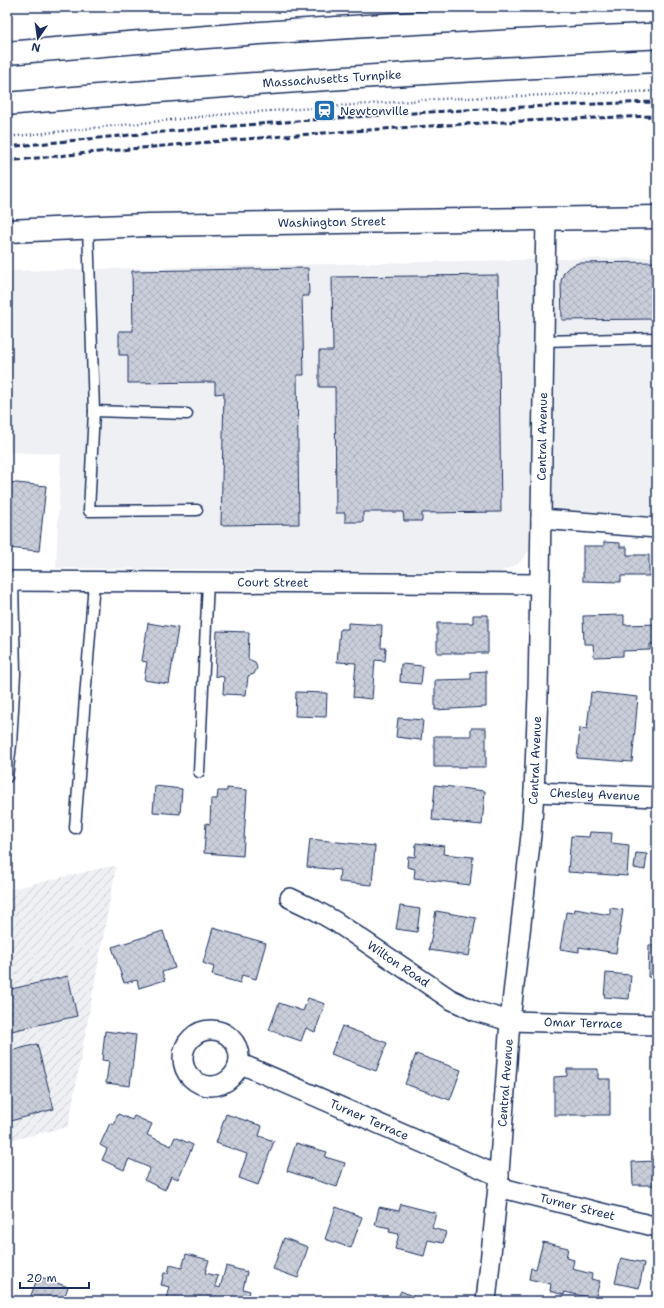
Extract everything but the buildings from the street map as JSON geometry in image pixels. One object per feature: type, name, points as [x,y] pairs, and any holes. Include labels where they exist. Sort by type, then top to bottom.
[{"type":"main road","points":[[7,53],[177,38],[330,28],[502,18],[657,12]]},
{"type":"main road","name":"Massachusetts Turnpike","points":[[7,104],[150,91],[314,79],[657,62]]},
{"type":"main road","name":"Washington Street","points":[[7,231],[276,223],[657,217]]},
{"type":"street","name":"Central Avenue","points":[[486,1301],[498,1182],[510,1021],[531,835],[534,792],[538,695],[546,218]]},
{"type":"street","points":[[541,519],[657,528]]},
{"type":"street","name":"Court Street","points":[[10,581],[540,584]]},
{"type":"street","name":"Chesley Avenue","points":[[534,792],[657,798]]},
{"type":"street","name":"Wilton Road","points":[[290,898],[336,922],[450,999],[475,1011],[510,1021]]},
{"type":"street","name":"Omar Terrace","points":[[510,1021],[657,1025]]},
{"type":"street","name":"Turner Terrace","points":[[240,1063],[498,1182]]},
{"type":"street","name":"Turner Street","points":[[498,1182],[657,1227]]},
{"type":"lane","points":[[88,228],[94,411],[89,511],[197,510]]},
{"type":"lane","points":[[544,341],[657,338]]},
{"type":"lane","points":[[94,411],[188,414]]},
{"type":"lane","points":[[7,777],[11,745],[15,674],[10,581]]},
{"type":"lane","points":[[75,828],[94,582]]},
{"type":"lane","points":[[199,772],[208,582]]},
{"type":"path","points":[[7,137],[228,114],[439,99],[657,91]]},
{"type":"shaded area","points":[[657,257],[657,521],[555,520],[518,564],[500,572],[56,568],[61,454],[7,452],[7,271]]},
{"type":"shaded area","points":[[111,866],[116,867],[68,1127],[7,1141],[7,890]]},
{"type":"railway","points":[[7,147],[332,118],[494,108],[657,102]]},
{"type":"railway","points":[[7,161],[332,132],[494,122],[657,116]]},
{"type":"place","name":"Newtonville","points":[[324,111]]}]
